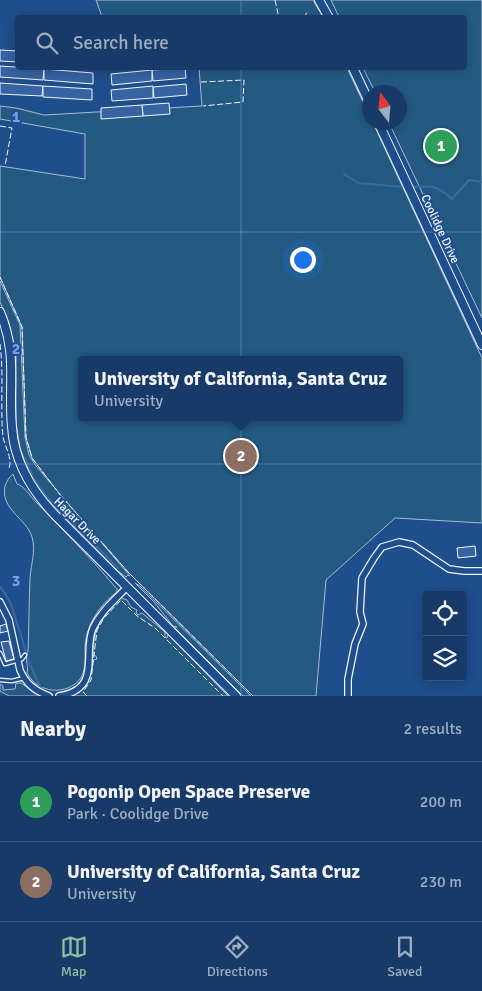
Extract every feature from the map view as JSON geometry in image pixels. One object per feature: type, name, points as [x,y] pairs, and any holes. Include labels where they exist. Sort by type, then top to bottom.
[{"type":"main road","points":[[319,0],[327,15]]},
{"type":"main road","points":[[354,70],[362,87]]},
{"type":"main road","name":"Coolidge Drive","points":[[382,130],[482,345]]},
{"type":"main road","name":"Hagar Drive","points":[[0,312],[7,331],[12,362],[11,416],[13,437],[24,472],[34,490],[44,503],[236,696]]},
{"type":"street","points":[[348,696],[348,679],[355,644],[363,624],[360,612],[362,578],[382,548],[399,542],[413,545],[449,569],[482,571]]},
{"type":"street","points":[[59,696],[74,691],[82,683],[90,667],[92,631],[96,622],[103,611],[128,587]]},
{"type":"street","points":[[0,602],[9,620],[24,678],[34,689],[49,696]]},
{"type":"lane","points":[[0,653],[5,664],[22,659],[25,655]]},
{"type":"lane","points":[[0,680],[12,681],[24,678]]},
{"type":"shaded area","points":[[96,0],[313,0],[322,15],[101,15]]},
{"type":"shaded area","points":[[331,0],[482,0],[482,318],[392,130],[407,130],[407,85],[372,85],[364,70],[467,70],[467,15],[338,15]]},
{"type":"shaded area","points":[[199,70],[348,70],[362,100],[362,130],[376,130],[482,358],[482,523],[395,518],[326,580],[316,696],[253,696],[128,572],[61,496],[32,458],[26,437],[22,327],[0,277],[0,166],[85,179],[85,134],[0,119],[0,106],[44,115],[202,106]]},
{"type":"shaded area","points":[[0,281],[20,325],[25,437],[29,455],[36,466],[130,576],[126,577],[118,571],[47,499],[34,481],[26,464],[20,448],[16,423],[16,356],[9,323],[0,302]]},
{"type":"shaded area","points":[[13,474],[17,484],[25,489],[34,501],[88,556],[117,589],[117,592],[105,603],[91,623],[86,639],[84,667],[81,678],[75,684],[61,690],[45,689],[32,680],[27,673],[26,657],[28,651],[30,578],[34,547],[29,530],[6,501],[4,494],[5,486]]},
{"type":"shaded area","points":[[135,583],[251,696],[243,696],[175,628],[177,627],[173,626],[154,602]]},
{"type":"shaded area","points":[[121,598],[127,600],[131,607],[137,610],[136,613],[138,615],[142,613],[165,632],[165,637],[167,638],[168,634],[228,696],[71,696],[84,685],[91,671],[93,660],[97,659],[93,655],[93,645],[100,623]]},
{"type":"shaded area","points":[[16,683],[21,683],[40,696],[9,696],[0,691],[0,684],[3,686],[3,690],[15,689]]},
{"type":"building","points":[[0,50],[15,51],[15,62],[0,61]]},
{"type":"building","points":[[0,66],[15,67],[15,70],[44,70],[43,80],[0,77]]},
{"type":"building","points":[[44,70],[93,73],[93,84],[44,80]]},
{"type":"building","points":[[152,70],[185,70],[186,78],[153,81]]},
{"type":"building","points":[[152,70],[152,81],[112,85],[111,74]]},
{"type":"building","points":[[0,83],[43,86],[42,96],[0,94]]},
{"type":"building","points":[[186,84],[187,95],[154,98],[153,87]]},
{"type":"building","points":[[43,86],[92,89],[92,100],[43,97]]},
{"type":"building","points":[[153,86],[153,98],[112,101],[111,90]]},
{"type":"building","points":[[169,103],[170,114],[143,116],[142,105]]},
{"type":"building","points":[[142,105],[143,116],[101,119],[101,108]]},
{"type":"building","points":[[475,546],[476,556],[458,558],[457,548]]},
{"type":"building","points":[[6,624],[8,631],[0,633],[0,626]]},
{"type":"building","points":[[9,641],[14,659],[6,661],[1,642]]},
{"type":"waterway","points":[[344,174],[358,183],[404,187]]},
{"type":"waterway","points":[[412,187],[434,187],[452,199],[469,180],[482,182]]},
{"type":"waterway","points":[[25,458],[34,479],[46,496],[118,568]]},
{"type":"waterway","points":[[0,587],[11,605],[32,669],[44,692]]},
{"type":"fence","points":[[275,0],[278,15]]},
{"type":"fence","points":[[201,82],[244,80],[243,102],[203,106]]},
{"type":"fence","points":[[0,126],[12,128],[5,166]]},
{"type":"fence","points":[[0,277],[22,327],[26,437],[32,458],[61,496],[128,572],[253,696]]},
{"type":"fence","points":[[0,344],[2,426],[3,437],[10,458],[8,470]]},
{"type":"fence","points":[[87,696],[83,692],[91,680],[97,630],[104,618],[121,600],[137,616],[155,628],[223,696]]},
{"type":"place","name":"Pogonip Open Space Preserve","points":[[441,146]]},
{"type":"place","name":"University of California, Santa Cruz","points":[[241,456]]}]
